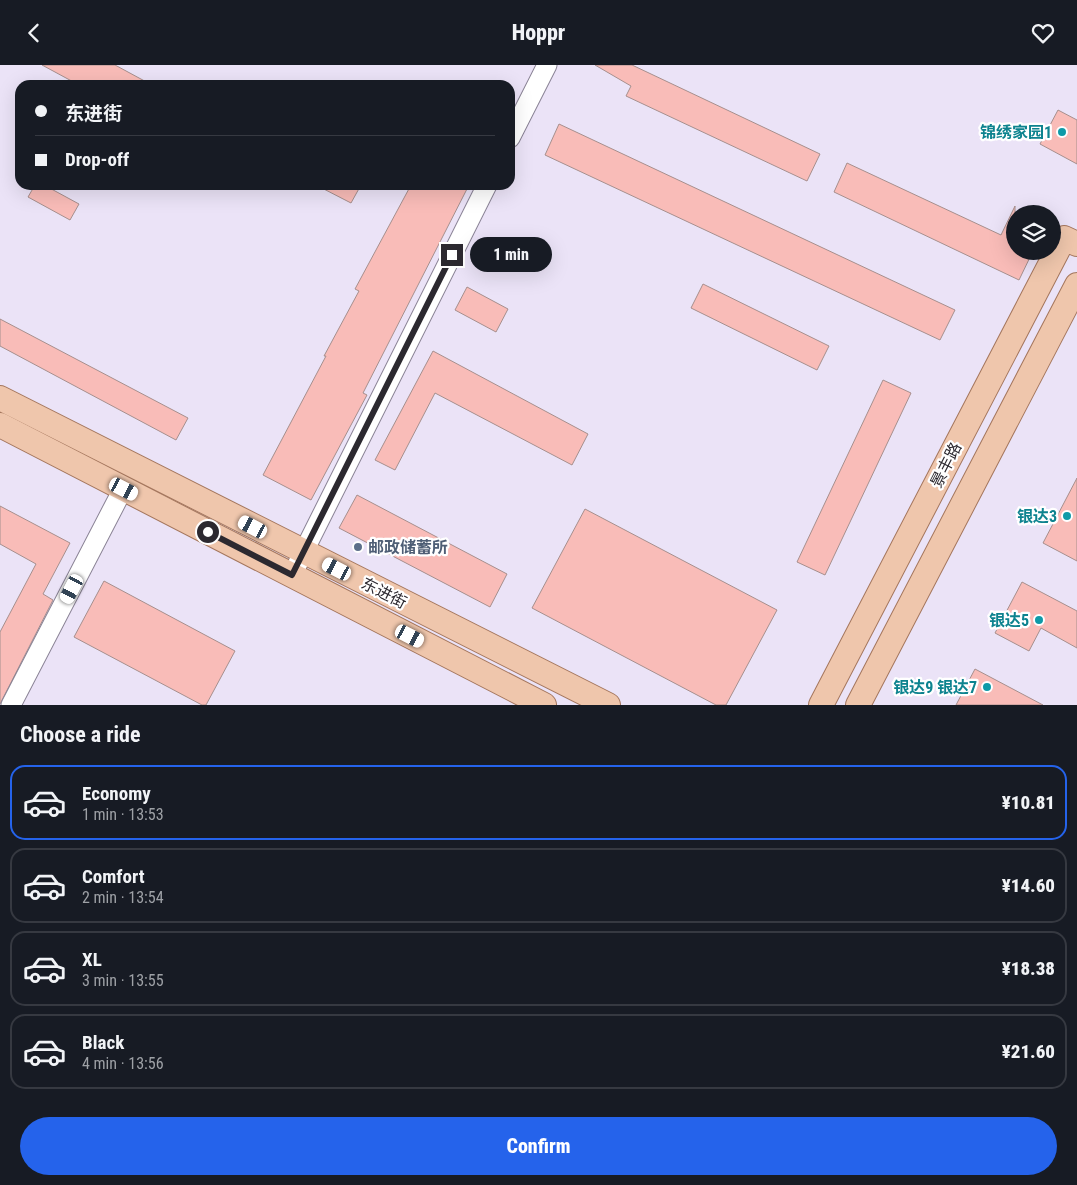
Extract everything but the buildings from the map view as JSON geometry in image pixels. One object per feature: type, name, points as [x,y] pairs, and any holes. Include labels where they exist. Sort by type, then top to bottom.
[{"type":"main road","name":"景丰路","points":[[821,705],[1064,238],[1077,244]]},
{"type":"main road","name":"景丰路","points":[[858,705],[1077,285]]},
{"type":"main road","name":"东进街","points":[[0,398],[608,705]]},
{"type":"main road","name":"东进街","points":[[0,425],[544,705]]},
{"type":"street","points":[[515,128],[547,65]]},
{"type":"street","points":[[292,575],[485,190]]},
{"type":"street","points":[[11,705],[124,489]]},
{"type":"place","name":"锦绣家园1","points":[[1062,132]]},
{"type":"place","name":"银达3","points":[[1067,516]]},
{"type":"place","name":"邮政储蓄所","points":[[358,547]]},
{"type":"place","name":"银达5","points":[[1039,620]]},
{"type":"place","name":"银达9 银达7","points":[[987,687]]},
{"type":"route","points":[[208,532],[292,575],[452,255]]}]
